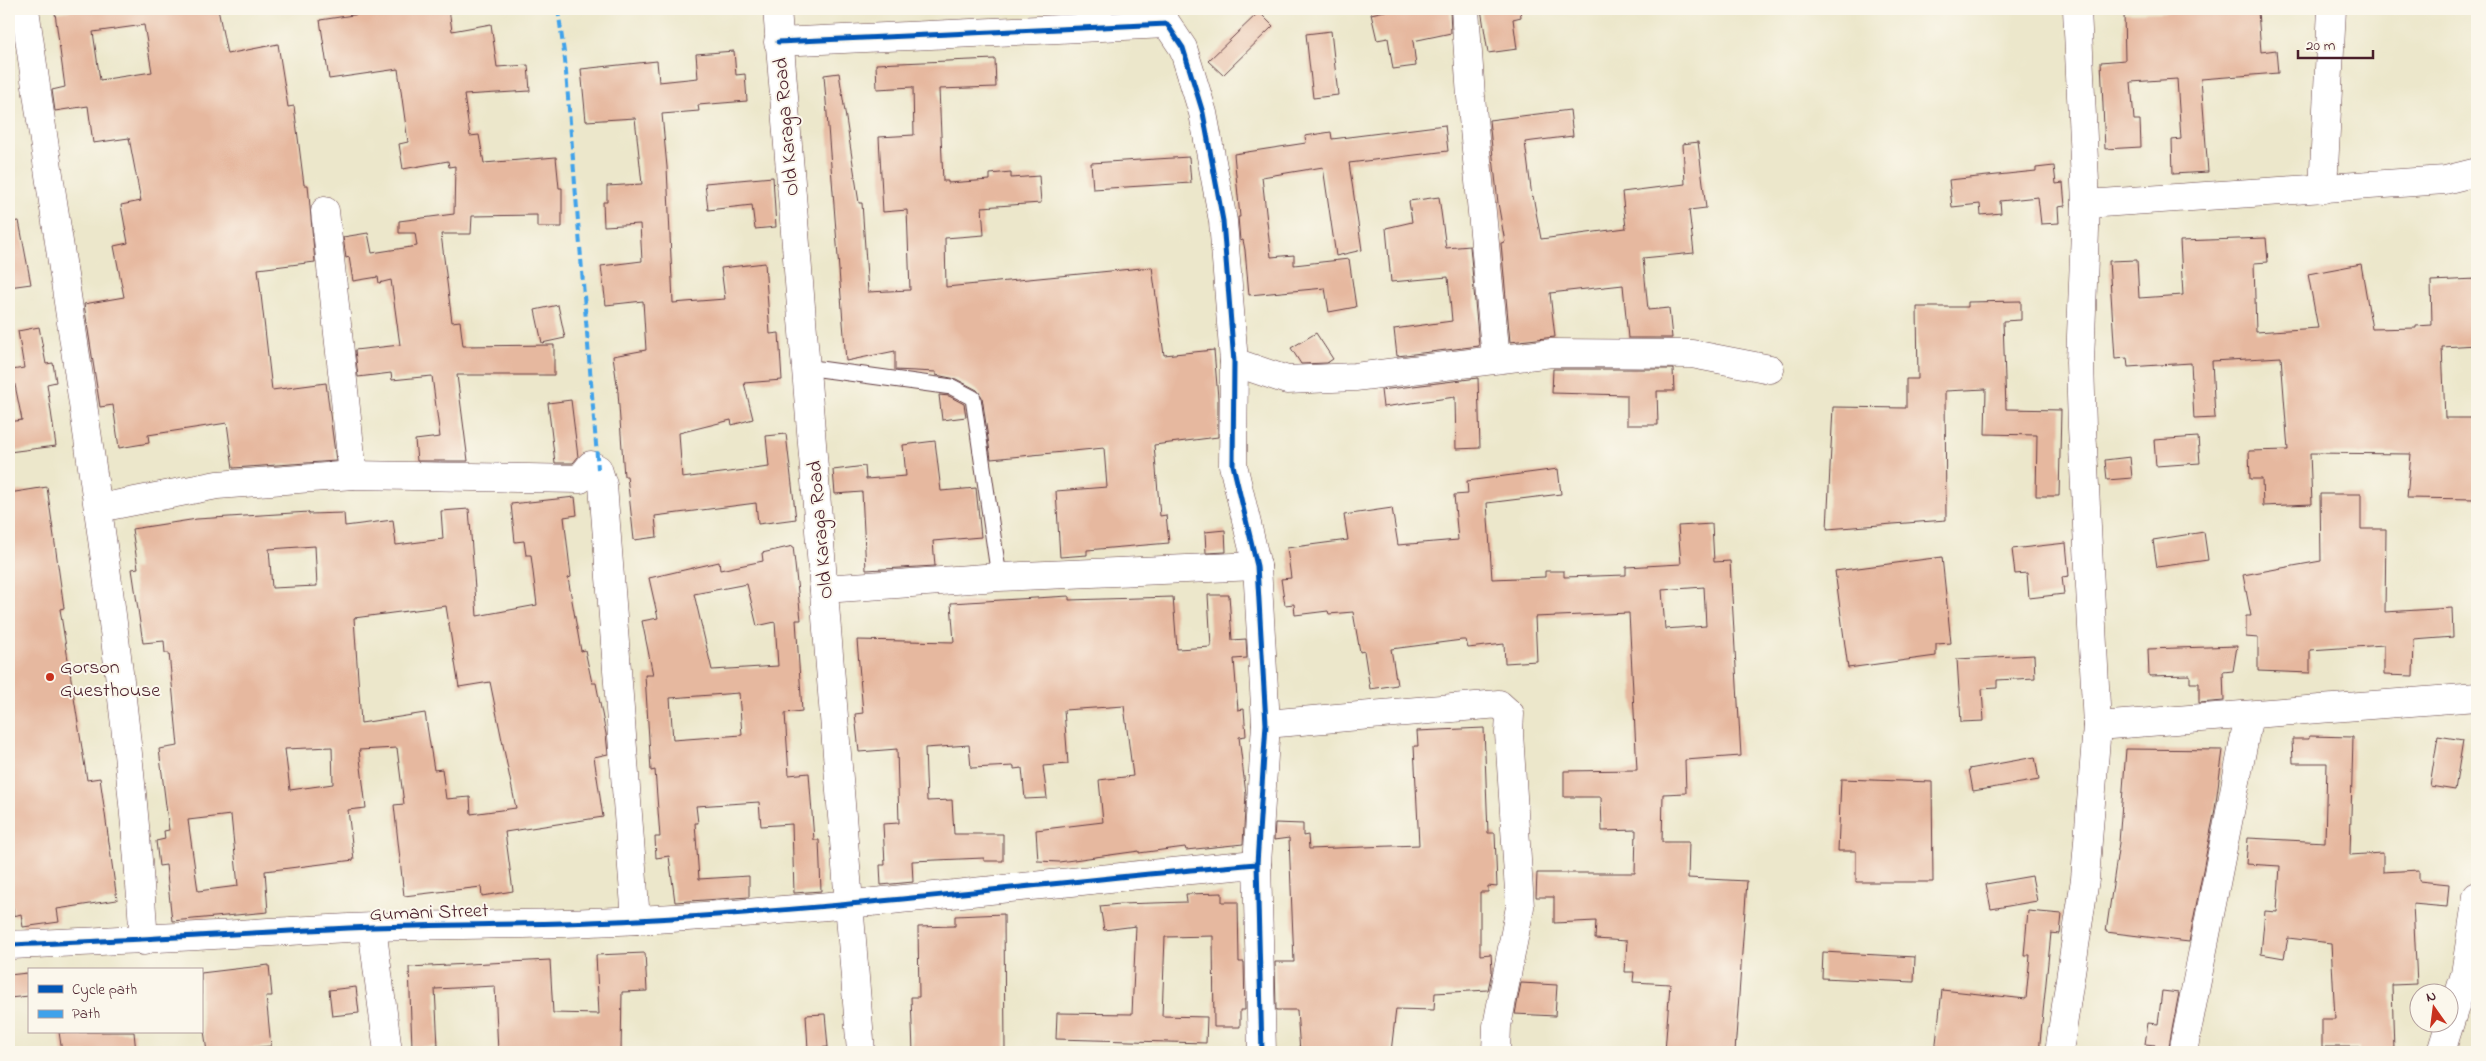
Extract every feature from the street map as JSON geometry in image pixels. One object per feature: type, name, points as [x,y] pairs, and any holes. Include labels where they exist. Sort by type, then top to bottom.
[{"type":"street","name":"Old Karaga Road","points":[[776,9],[861,1052]]},
{"type":"street","points":[[1465,9],[1471,97],[1496,359]]},
{"type":"street","points":[[2059,1052],[2085,880],[2097,726],[2080,362],[2086,204],[2077,9]]},
{"type":"street","points":[[2324,189],[2332,9]]},
{"type":"street","points":[[20,20],[99,508],[137,834],[144,941]]},
{"type":"street","points":[[778,42],[1167,24],[1183,48],[1203,113],[1223,220],[1234,362],[1233,465],[1257,566],[1266,724],[1257,864],[1262,1052]]},
{"type":"street","points":[[2086,204],[2445,180],[2477,172]]},
{"type":"street","points":[[325,211],[352,475]]},
{"type":"street","points":[[1234,362],[1287,380],[1355,377],[1552,353],[1692,354],[1770,368]]},
{"type":"street","points":[[99,508],[217,485],[352,475],[580,479],[591,465],[598,469],[603,485],[636,920]]},
{"type":"street","points":[[824,589],[999,577],[1257,566]]},
{"type":"street","points":[[2097,726],[2477,696]]},
{"type":"street","points":[[1266,724],[1499,704],[1510,714],[1509,733],[1520,907],[1497,1026],[1496,1052]]},
{"type":"street","points":[[2183,1052],[2249,715]]},
{"type":"street","name":"Gumani Street","points":[[9,945],[144,941],[372,928],[636,920],[850,904],[1257,864]]},
{"type":"street","points":[[2441,1052],[2465,974],[2477,896]]},
{"type":"street","points":[[372,928],[388,1052]]},
{"type":"lane","points":[[805,367],[952,387],[973,398],[999,577]]},
{"type":"building","points":[[80,9],[218,9],[227,54],[278,44],[288,107],[294,106],[304,185],[308,185],[315,262],[258,269],[272,390],[326,383],[336,461],[233,468],[227,423],[148,435],[149,443],[119,448],[113,405],[100,407],[84,304],[124,297],[114,246],[128,243],[121,205],[141,201],[129,138],[93,143],[88,106],[55,111],[52,90],[65,87],[55,13]],"holes":[[[144,25],[152,72],[100,80],[93,32]]]},
{"type":"building","points":[[393,9],[449,9],[452,31],[491,24],[497,67],[528,65],[530,91],[464,95],[470,136],[479,135],[484,163],[556,157],[559,188],[562,188],[562,227],[537,227],[537,215],[472,216],[471,234],[441,234],[452,322],[460,321],[463,346],[554,345],[554,375],[457,375],[468,461],[417,461],[415,440],[440,437],[432,376],[392,380],[391,373],[358,377],[355,350],[400,345],[391,280],[379,283],[378,277],[353,281],[349,257],[346,258],[343,237],[368,233],[372,253],[417,246],[415,233],[399,233],[399,221],[454,214],[455,166],[449,167],[448,161],[403,169],[399,144],[408,142],[398,69],[329,79],[320,20]]},
{"type":"building","points":[[1394,9],[1450,9],[1451,33],[1413,41],[1416,66],[1393,69],[1388,38],[1377,40],[1371,14]]},
{"type":"building","points":[[1481,9],[1520,9],[1521,17],[1513,19],[1517,49],[1488,53]]},
{"type":"building","points":[[2171,9],[2239,9],[2240,13],[2258,11],[2261,52],[2276,50],[2278,73],[2201,79],[2208,172],[2173,174],[2172,140],[2181,139],[2177,79],[2131,82],[2134,120],[2140,120],[2141,147],[2105,149],[2101,62],[2125,60],[2124,13],[2171,12]]},
{"type":"building","points":[[1259,12],[1273,26],[1223,75],[1208,61]]},
{"type":"building","points":[[1331,31],[1338,95],[1313,98],[1306,34]]},
{"type":"building","points":[[734,51],[736,75],[745,74],[747,101],[698,105],[699,111],[662,114],[667,167],[673,303],[725,299],[721,268],[765,263],[770,334],[779,333],[782,380],[744,383],[753,419],[732,425],[731,420],[679,433],[682,478],[769,467],[766,436],[786,434],[796,519],[758,524],[756,503],[655,516],[657,537],[634,540],[627,476],[624,476],[618,392],[613,356],[646,350],[643,301],[606,305],[601,266],[642,261],[640,224],[604,226],[603,202],[607,202],[607,186],[642,184],[635,118],[586,121],[581,69],[657,61],[659,82],[698,78],[696,54]]},
{"type":"building","points":[[995,59],[996,87],[939,89],[943,181],[948,181],[948,183],[990,180],[990,174],[1011,172],[1011,178],[1039,176],[1041,203],[982,207],[984,235],[945,238],[946,287],[1152,267],[1164,355],[1214,350],[1218,398],[1218,437],[1154,445],[1160,516],[1166,515],[1169,543],[1087,550],[1087,555],[1060,557],[1056,491],[1107,487],[1104,448],[991,459],[982,397],[977,390],[956,379],[936,375],[936,372],[895,370],[895,351],[846,361],[824,75],[839,73],[859,203],[862,203],[868,292],[910,290],[907,210],[883,212],[879,137],[914,135],[913,87],[877,89],[876,64]]},
{"type":"building","points":[[1570,110],[1573,136],[1525,142],[1532,197],[1541,239],[1626,228],[1622,192],[1685,184],[1683,144],[1698,142],[1706,208],[1689,210],[1694,253],[1643,258],[1648,310],[1669,308],[1672,338],[1628,338],[1623,285],[1550,293],[1555,337],[1510,342],[1501,243],[1505,242],[1498,203],[1489,120]]},
{"type":"building","points":[[1445,125],[1448,151],[1349,163],[1362,250],[1336,256],[1323,167],[1262,177],[1271,257],[1294,255],[1294,265],[1349,259],[1356,307],[1329,312],[1325,288],[1249,295],[1245,250],[1243,240],[1240,241],[1238,217],[1240,217],[1234,154],[1306,143],[1305,136],[1331,132],[1332,139]]},
{"type":"building","points":[[1189,157],[1191,183],[1093,189],[1091,163]]},
{"type":"building","points":[[2054,166],[2056,184],[2063,183],[2065,206],[2058,207],[2059,223],[2041,224],[2038,197],[2000,201],[2001,213],[1981,215],[1980,204],[1952,207],[1949,180],[2036,171],[2036,168]]},
{"type":"building","points":[[773,177],[776,227],[755,229],[752,205],[708,210],[705,183]]},
{"type":"building","points":[[1439,197],[1446,248],[1470,246],[1479,346],[1397,356],[1394,329],[1452,321],[1448,277],[1391,282],[1386,228],[1412,222],[1409,201]]},
{"type":"building","points":[[19,221],[31,284],[9,287],[9,222]]},
{"type":"building","points":[[2266,238],[2268,262],[2254,263],[2256,332],[2318,328],[2308,274],[2361,264],[2372,329],[2416,328],[2416,326],[2432,325],[2431,281],[2477,279],[2477,345],[2442,347],[2445,418],[2477,418],[2477,499],[2407,498],[2411,454],[2310,453],[2312,504],[2263,506],[2262,479],[2250,479],[2249,451],[2288,450],[2281,357],[2212,361],[2215,418],[2194,419],[2191,363],[2128,367],[2127,358],[2115,359],[2109,261],[2137,260],[2139,298],[2183,295],[2180,241]]},
{"type":"building","points":[[2021,301],[2021,320],[2003,321],[2006,409],[2061,410],[2059,496],[2036,496],[2037,435],[1985,434],[1986,389],[1945,391],[1946,520],[1827,529],[1833,407],[1906,408],[1906,379],[1918,379],[1917,307],[1968,307],[1968,302]]},
{"type":"building","points":[[558,305],[565,338],[542,343],[535,310]]},
{"type":"building","points":[[39,327],[46,364],[53,363],[56,382],[47,384],[56,446],[9,452],[9,422],[22,420],[12,370],[24,368],[18,331]]},
{"type":"building","points":[[1316,333],[1333,359],[1327,363],[1301,364],[1291,348]]},
{"type":"building","points":[[1553,369],[1673,369],[1674,391],[1657,391],[1658,425],[1627,425],[1627,395],[1552,393]]},
{"type":"building","points":[[1478,378],[1480,448],[1456,449],[1455,397],[1383,407],[1381,390]]},
{"type":"building","points":[[939,395],[949,396],[964,404],[966,417],[942,420]]},
{"type":"building","points":[[571,400],[578,457],[573,463],[555,463],[548,403]]},
{"type":"building","points":[[2198,437],[2200,463],[2156,466],[2154,440]]},
{"type":"building","points":[[935,441],[941,491],[976,488],[981,537],[933,541],[935,566],[866,570],[862,492],[835,494],[833,470],[865,466],[866,479],[906,476],[903,445]]},
{"type":"building","points":[[2130,457],[2132,478],[2107,480],[2105,460]]},
{"type":"building","points":[[1558,469],[1561,494],[1487,503],[1492,579],[1545,577],[1545,571],[1564,571],[1564,577],[1626,575],[1626,567],[1681,564],[1678,526],[1712,524],[1714,562],[1730,561],[1741,756],[1685,760],[1686,793],[1663,794],[1662,842],[1689,842],[1688,878],[1747,881],[1735,1052],[1665,1052],[1670,984],[1633,982],[1634,972],[1625,972],[1627,941],[1595,939],[1596,921],[1554,923],[1554,897],[1536,897],[1537,873],[1635,873],[1636,830],[1602,831],[1601,797],[1564,797],[1564,771],[1637,770],[1629,613],[1535,617],[1537,661],[1505,663],[1504,644],[1468,648],[1466,640],[1391,649],[1397,685],[1370,689],[1364,651],[1360,652],[1353,612],[1329,614],[1328,611],[1295,615],[1294,604],[1285,605],[1281,579],[1291,578],[1287,548],[1348,540],[1344,515],[1392,508],[1398,545],[1458,540],[1454,495],[1468,494],[1467,481]],"holes":[[[1704,587],[1706,626],[1665,629],[1662,590]]]},
{"type":"building","points":[[47,487],[64,608],[60,609],[87,780],[100,778],[117,900],[57,909],[59,922],[23,927],[21,914],[14,916],[9,881],[9,493]]},
{"type":"building","points":[[2320,494],[2361,494],[2361,529],[2386,529],[2385,612],[2452,608],[2453,637],[2414,640],[2413,676],[2384,675],[2384,645],[2310,650],[2310,673],[2258,671],[2258,638],[2246,637],[2246,616],[2251,616],[2243,575],[2321,561]]},
{"type":"building","points":[[575,497],[577,515],[564,517],[571,577],[568,578],[581,651],[585,650],[592,683],[596,683],[606,734],[608,754],[594,757],[603,817],[505,832],[513,891],[482,896],[481,887],[404,896],[394,805],[404,804],[397,748],[359,750],[366,808],[348,810],[354,860],[265,871],[268,912],[172,921],[166,865],[159,866],[156,841],[165,839],[164,831],[169,830],[159,749],[178,746],[169,653],[165,653],[164,641],[143,643],[132,569],[138,568],[132,529],[197,519],[309,512],[309,514],[344,513],[345,526],[393,520],[396,545],[443,539],[441,511],[469,509],[477,616],[537,605],[531,555],[526,555],[524,541],[515,542],[511,504]],"holes":[[[315,546],[317,586],[272,588],[269,549]],[[446,606],[459,687],[490,682],[516,808],[471,814],[470,797],[446,799],[442,769],[434,770],[425,713],[361,723],[354,618]],[[332,747],[333,784],[290,790],[285,749]],[[231,815],[238,886],[198,891],[188,820]]]},
{"type":"building","points":[[1225,530],[1226,552],[1206,553],[1205,532]]},
{"type":"building","points":[[2204,532],[2208,560],[2157,567],[2153,540]]},
{"type":"building","points":[[2066,543],[2069,576],[2062,577],[2064,594],[2029,598],[2027,573],[2015,574],[2012,549]]},
{"type":"building","points":[[793,546],[801,620],[796,620],[802,711],[785,713],[789,775],[809,773],[814,840],[819,840],[821,891],[794,893],[792,824],[761,826],[759,802],[696,806],[698,823],[695,823],[699,879],[749,876],[749,897],[675,902],[669,856],[656,858],[655,837],[660,837],[655,770],[651,771],[645,675],[653,675],[642,621],[658,618],[649,578],[719,562],[720,570],[763,561],[762,553]],"holes":[[[747,584],[757,626],[775,622],[778,666],[712,670],[694,594]],[[739,693],[742,735],[673,740],[670,698]]]},
{"type":"building","points":[[1942,557],[1951,643],[1936,644],[1936,656],[1848,668],[1835,571]]},
{"type":"building","points":[[1208,595],[1229,595],[1232,640],[1246,639],[1247,658],[1234,659],[1238,710],[1244,709],[1246,736],[1239,737],[1246,794],[1243,844],[1186,850],[1185,847],[1139,853],[1139,851],[1059,862],[1038,861],[1036,830],[1103,822],[1099,780],[1133,776],[1124,706],[1064,710],[1068,764],[1043,766],[1047,798],[1025,799],[1022,768],[1014,769],[1014,766],[971,768],[969,745],[925,748],[927,801],[952,800],[954,834],[1003,834],[1003,861],[984,861],[984,858],[912,861],[913,882],[881,885],[880,865],[885,865],[883,824],[899,823],[897,749],[859,752],[855,714],[863,713],[857,640],[954,642],[951,603],[1069,596],[1069,600],[1173,597],[1177,649],[1211,647]]},
{"type":"building","points":[[2237,646],[2233,671],[2223,672],[2224,701],[2199,703],[2199,683],[2190,683],[2190,675],[2149,676],[2148,649]]},
{"type":"building","points":[[2034,655],[2035,678],[1997,680],[1997,688],[1982,689],[1984,721],[1961,722],[1957,659]]},
{"type":"building","points":[[1484,728],[1488,833],[1495,833],[1497,887],[1488,886],[1488,892],[1480,892],[1480,955],[1491,954],[1492,971],[1488,990],[1435,993],[1434,1010],[1396,1009],[1391,1052],[1300,1052],[1297,1010],[1276,1010],[1275,962],[1294,962],[1289,838],[1274,840],[1275,823],[1303,824],[1303,836],[1308,835],[1309,849],[1419,845],[1414,746],[1418,746],[1417,731]]},
{"type":"building","points":[[2309,736],[2353,737],[2350,855],[2383,853],[2383,872],[2419,870],[2419,881],[2449,884],[2447,907],[2413,904],[2417,984],[2392,985],[2394,1051],[2360,1051],[2360,1047],[2322,1047],[2322,1019],[2335,1019],[2331,943],[2288,938],[2284,958],[2261,954],[2265,911],[2277,912],[2280,866],[2246,864],[2248,838],[2325,842],[2327,763],[2293,763],[2292,739],[2309,739]]},
{"type":"building","points":[[2438,736],[2463,740],[2455,790],[2430,786]]},
{"type":"building","points":[[2126,749],[2223,750],[2215,809],[2189,942],[2106,932],[2119,843]]},
{"type":"building","points":[[2035,757],[2039,780],[1973,791],[1969,769]]},
{"type":"building","points":[[1841,779],[1932,782],[1933,882],[1856,882],[1856,851],[1838,851]]},
{"type":"building","points":[[2032,876],[2037,901],[1991,909],[1986,884]]},
{"type":"building","points":[[1222,893],[1222,902],[1238,902],[1239,962],[1244,962],[1245,1010],[1240,1010],[1240,1027],[1214,1027],[1213,936],[1165,937],[1162,1016],[1207,1017],[1206,1043],[1056,1039],[1057,1013],[1132,1014],[1136,926],[1104,930],[1100,906],[1187,902],[1186,894]]},
{"type":"building","points":[[2028,911],[2062,914],[2060,934],[2051,933],[2039,1052],[1935,1052],[1942,990],[2026,999],[2030,955],[2024,955]]},
{"type":"building","points":[[1004,914],[1005,1052],[913,1052],[911,997],[919,997],[918,927],[955,926],[955,916]]},
{"type":"building","points":[[1823,952],[1915,957],[1914,982],[1822,978]]},
{"type":"building","points":[[645,953],[647,991],[622,992],[621,1052],[498,1052],[495,986],[435,989],[438,1046],[412,1047],[409,967],[550,960],[553,1013],[599,1014],[596,955]]},
{"type":"building","points":[[269,965],[272,996],[266,996],[271,1046],[207,1052],[202,1016],[202,973]]},
{"type":"building","points":[[27,973],[28,996],[9,998],[9,975]]},
{"type":"building","points":[[1521,983],[1557,985],[1555,1016],[1515,1014]]},
{"type":"building","points":[[356,987],[359,1013],[332,1016],[329,990]]},
{"type":"building","points":[[2162,991],[2179,993],[2168,1051],[2155,1050],[2155,1045],[2145,1044],[2148,1023],[2158,1024]]},
{"type":"building","points":[[825,1014],[828,1047],[808,1049],[806,1015]]},
{"type":"building","points":[[59,1034],[134,1034],[136,1052],[62,1052]]},
{"type":"marked path","points":[[558,9],[565,60],[598,469]]},
{"type":"cycle path","points":[[778,42],[1167,24],[1183,48],[1203,113],[1223,221],[1234,362],[1233,465],[1257,566],[1266,724],[1257,864]]},
{"type":"cycle path","points":[[9,945],[373,927],[571,923],[715,915],[870,902],[1257,864],[1262,1052]]},
{"type":"place","name":"Gorson Guesthouse","points":[[50,677]]}]
